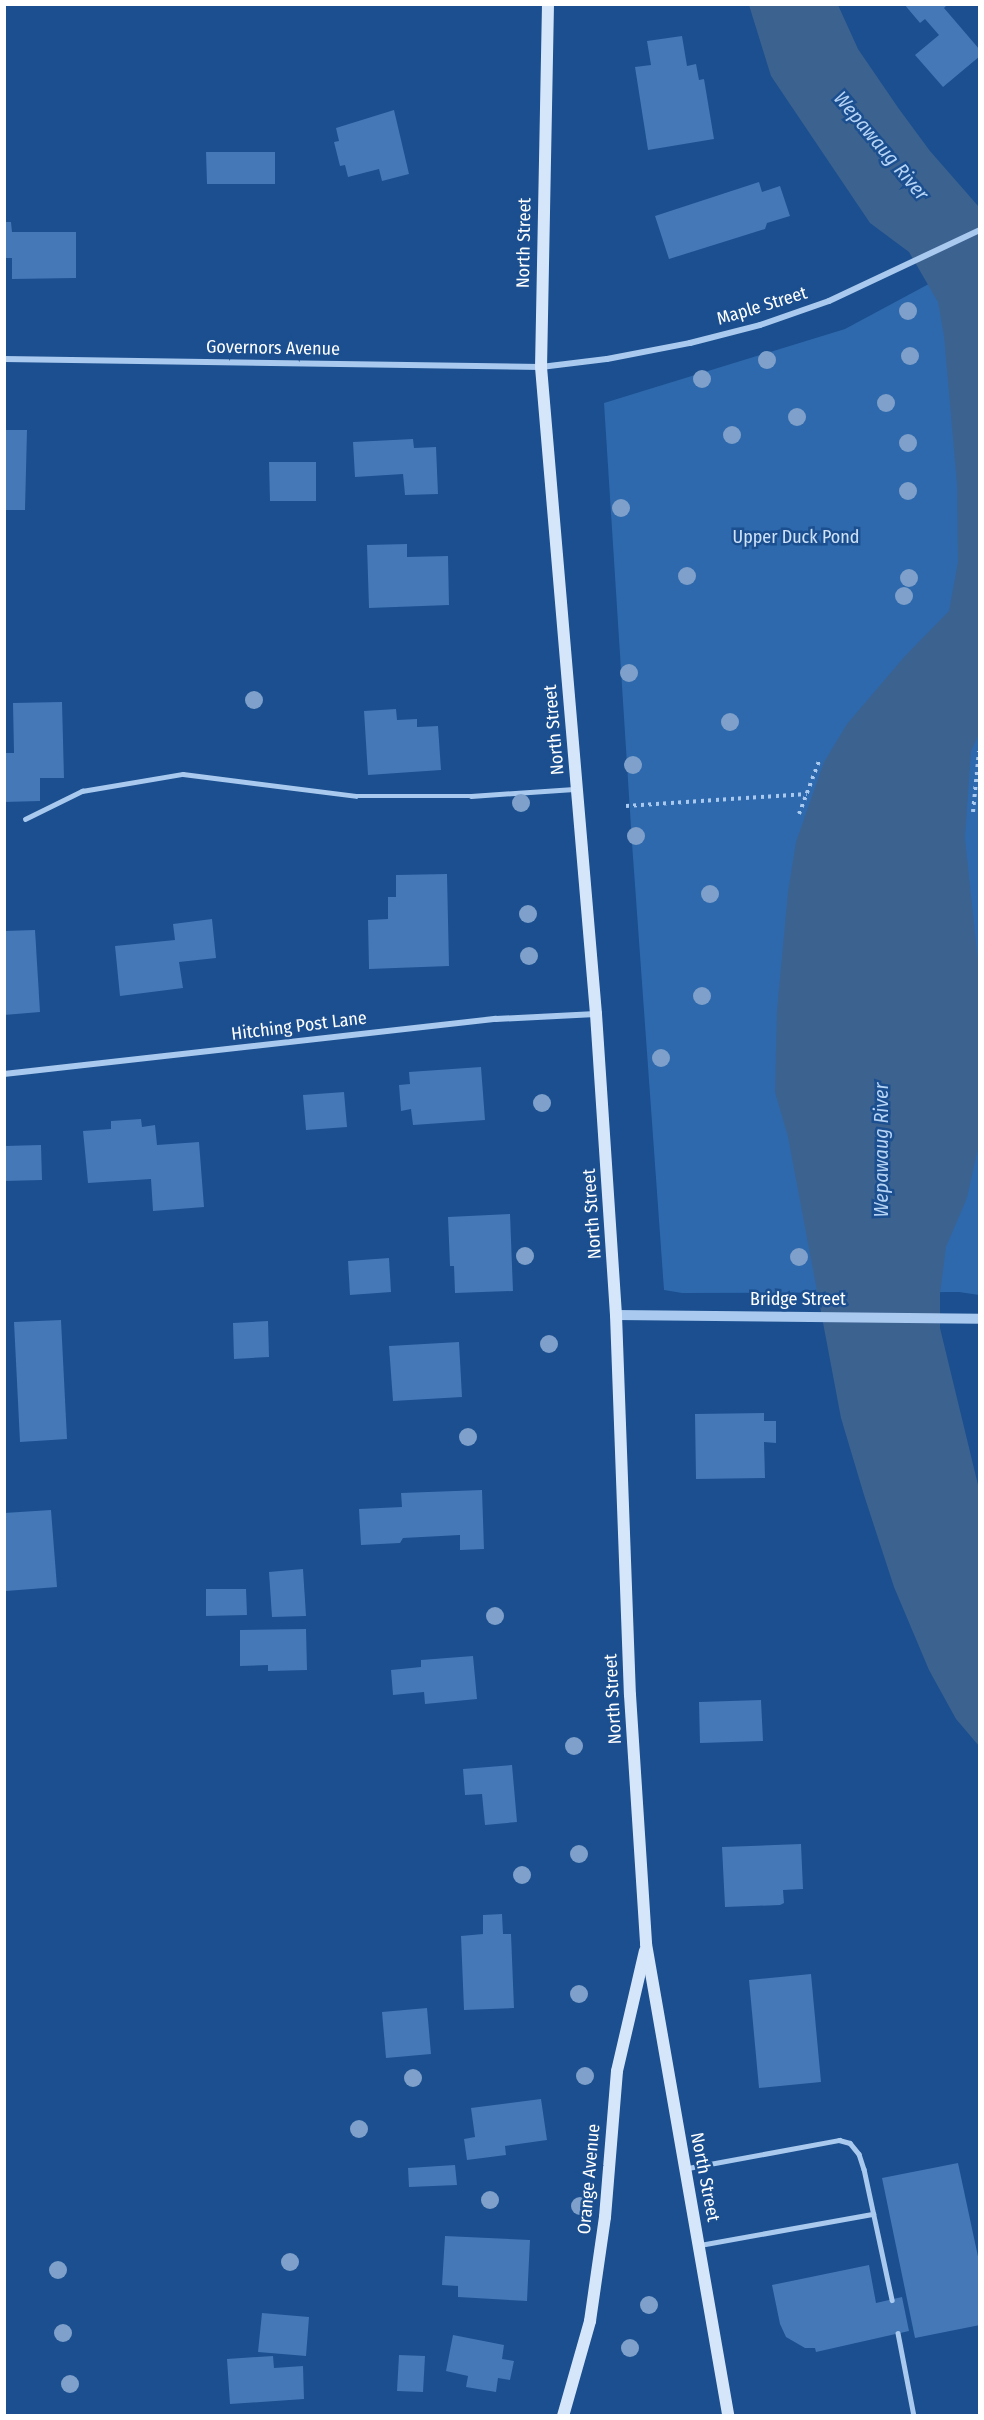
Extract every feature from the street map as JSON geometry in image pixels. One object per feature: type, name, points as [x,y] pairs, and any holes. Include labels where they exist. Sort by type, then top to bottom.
[{"type":"main road","name":"North Street","points":[[548,4],[540,367],[596,1014],[616,1316],[630,1695],[646,1944],[728,2415]]},
{"type":"main road","name":"Orange Avenue","points":[[563,2415],[590,2321],[605,2217],[617,2071],[646,1944]]},
{"type":"street","name":"Maple Street","points":[[540,367],[617,357],[760,325],[829,301],[980,230]]},
{"type":"street","name":"Governors Avenue","points":[[4,359],[540,367]]},
{"type":"street","name":"Hitching Post Lane","points":[[4,1074],[496,1019],[596,1014]]},
{"type":"street","name":"Bridge Street","points":[[616,1316],[963,1317],[980,1319]]},
{"type":"lane","points":[[25,819],[82,791],[183,774],[356,796],[471,796],[577,789]]},
{"type":"lane","points":[[685,2169],[839,2140],[850,2143],[859,2154],[892,2300]]},
{"type":"lane","points":[[700,2245],[873,2214]]},
{"type":"lane","points":[[898,2333],[914,2415]]},
{"type":"path","points":[[973,812],[979,751]]},
{"type":"path","points":[[799,814],[819,761]]},
{"type":"path","points":[[626,806],[807,794]]},
{"type":"green space","name":"Upper Duck Pond","points":[[979,257],[979,1295],[959,1292],[682,1293],[664,1290],[604,403],[845,329]]},
{"type":"water","name":"Wepawaug River","points":[[749,5],[838,5],[858,49],[899,109],[930,151],[979,207],[980,732],[971,751],[965,838],[980,981],[980,1139],[967,1198],[946,1247],[940,1294],[940,1328],[979,1489],[979,1746],[956,1719],[929,1670],[894,1587],[864,1495],[841,1418],[788,1137],[775,1092],[777,1010],[788,892],[796,842],[824,762],[847,724],[905,656],[949,611],[958,562],[957,484],[944,336],[938,302],[909,252],[870,223],[771,76]]},
{"type":"building","points":[[904,4],[948,4],[944,8],[980,50],[980,56],[943,87],[915,55],[939,35],[925,19],[920,23]]},
{"type":"building","points":[[682,36],[687,66],[696,64],[699,80],[704,79],[714,139],[648,150],[635,67],[651,65],[647,41]]},
{"type":"building","points":[[394,110],[409,174],[382,181],[379,169],[348,177],[345,165],[340,166],[334,142],[339,141],[336,128]]},
{"type":"building","points":[[206,152],[275,152],[275,184],[207,184]]},
{"type":"building","points":[[759,182],[762,192],[780,186],[790,216],[767,223],[765,229],[669,259],[655,216]]},
{"type":"building","points":[[4,222],[11,222],[12,232],[76,232],[76,278],[12,279],[12,258],[4,258]]},
{"type":"building","points":[[4,430],[27,430],[25,510],[4,510]]},
{"type":"building","points":[[413,439],[414,448],[436,447],[438,494],[405,495],[403,474],[355,477],[353,442]]},
{"type":"building","points":[[269,462],[316,462],[316,501],[270,501]]},
{"type":"building","points":[[407,544],[407,557],[448,556],[449,605],[369,608],[367,545]]},
{"type":"building","points":[[62,702],[64,778],[40,778],[40,801],[4,802],[4,753],[14,753],[13,703]]},
{"type":"building","points":[[396,709],[397,720],[417,719],[417,727],[438,726],[441,770],[368,775],[364,711]]},
{"type":"building","points":[[447,874],[449,966],[369,969],[368,920],[388,919],[388,897],[396,897],[396,875]]},
{"type":"building","points":[[212,919],[216,958],[179,962],[183,988],[120,996],[115,946],[175,940],[173,924]]},
{"type":"building","points":[[35,930],[40,1012],[4,1015],[4,931]]},
{"type":"building","points":[[481,1067],[485,1120],[413,1125],[411,1109],[401,1111],[399,1085],[410,1084],[409,1072]]},
{"type":"building","points":[[344,1092],[347,1127],[306,1130],[303,1095]]},
{"type":"building","points":[[141,1119],[142,1127],[155,1125],[157,1145],[199,1142],[204,1207],[153,1211],[151,1179],[88,1183],[83,1131],[111,1129],[111,1121]]},
{"type":"building","points":[[41,1145],[42,1180],[4,1181],[4,1146]]},
{"type":"building","points":[[510,1214],[513,1291],[455,1293],[454,1266],[450,1266],[448,1217]]},
{"type":"building","points":[[389,1258],[391,1292],[350,1295],[348,1261]]},
{"type":"building","points":[[61,1320],[67,1439],[20,1442],[14,1322]]},
{"type":"building","points":[[268,1321],[269,1357],[234,1359],[233,1323]]},
{"type":"building","points":[[459,1342],[462,1397],[393,1401],[389,1346]]},
{"type":"building","points":[[764,1413],[764,1421],[776,1421],[776,1443],[764,1442],[765,1478],[696,1479],[695,1414]]},
{"type":"building","points":[[482,1490],[484,1549],[460,1550],[460,1535],[403,1538],[400,1543],[361,1545],[359,1509],[402,1507],[401,1493]]},
{"type":"building","points":[[51,1510],[57,1587],[6,1591],[4,1513]]},
{"type":"building","points":[[303,1569],[306,1616],[272,1617],[269,1572]]},
{"type":"building","points":[[206,1589],[246,1589],[247,1615],[206,1616]]},
{"type":"building","points":[[306,1629],[307,1670],[268,1671],[268,1665],[240,1666],[240,1630]]},
{"type":"building","points":[[473,1656],[477,1699],[425,1704],[424,1692],[393,1695],[391,1670],[421,1667],[421,1660]]},
{"type":"building","points":[[761,1700],[763,1741],[700,1743],[699,1702]]},
{"type":"building","points":[[512,1765],[517,1822],[485,1825],[482,1794],[465,1795],[463,1769]]},
{"type":"building","points":[[801,1844],[803,1889],[783,1890],[784,1903],[780,1905],[725,1907],[722,1847]]},
{"type":"building","points":[[502,1914],[503,1934],[511,1934],[514,2008],[464,2010],[461,1936],[483,1934],[483,1915]]},
{"type":"building","points":[[811,1974],[821,2082],[759,2088],[749,1980]]},
{"type":"building","points":[[427,2008],[431,2054],[386,2058],[382,2012]]},
{"type":"building","points":[[541,2099],[547,2140],[505,2146],[506,2155],[467,2160],[464,2139],[475,2137],[471,2108]]},
{"type":"building","points":[[958,2163],[980,2266],[980,2325],[915,2338],[882,2178]]},
{"type":"building","points":[[455,2165],[457,2185],[409,2187],[408,2168]]},
{"type":"building","points":[[445,2236],[530,2240],[527,2301],[458,2297],[458,2286],[442,2285]]},
{"type":"building","points":[[869,2265],[876,2303],[902,2297],[909,2331],[816,2352],[815,2348],[805,2348],[786,2337],[780,2324],[772,2285]]},
{"type":"building","points":[[262,2313],[309,2317],[306,2356],[258,2352]]},
{"type":"building","points":[[453,2335],[504,2345],[502,2359],[514,2361],[510,2380],[498,2378],[496,2392],[466,2387],[468,2376],[446,2371]]},
{"type":"building","points":[[399,2355],[425,2356],[423,2392],[397,2391]]},
{"type":"building","points":[[273,2356],[274,2368],[303,2366],[304,2399],[230,2404],[227,2359]]}]
